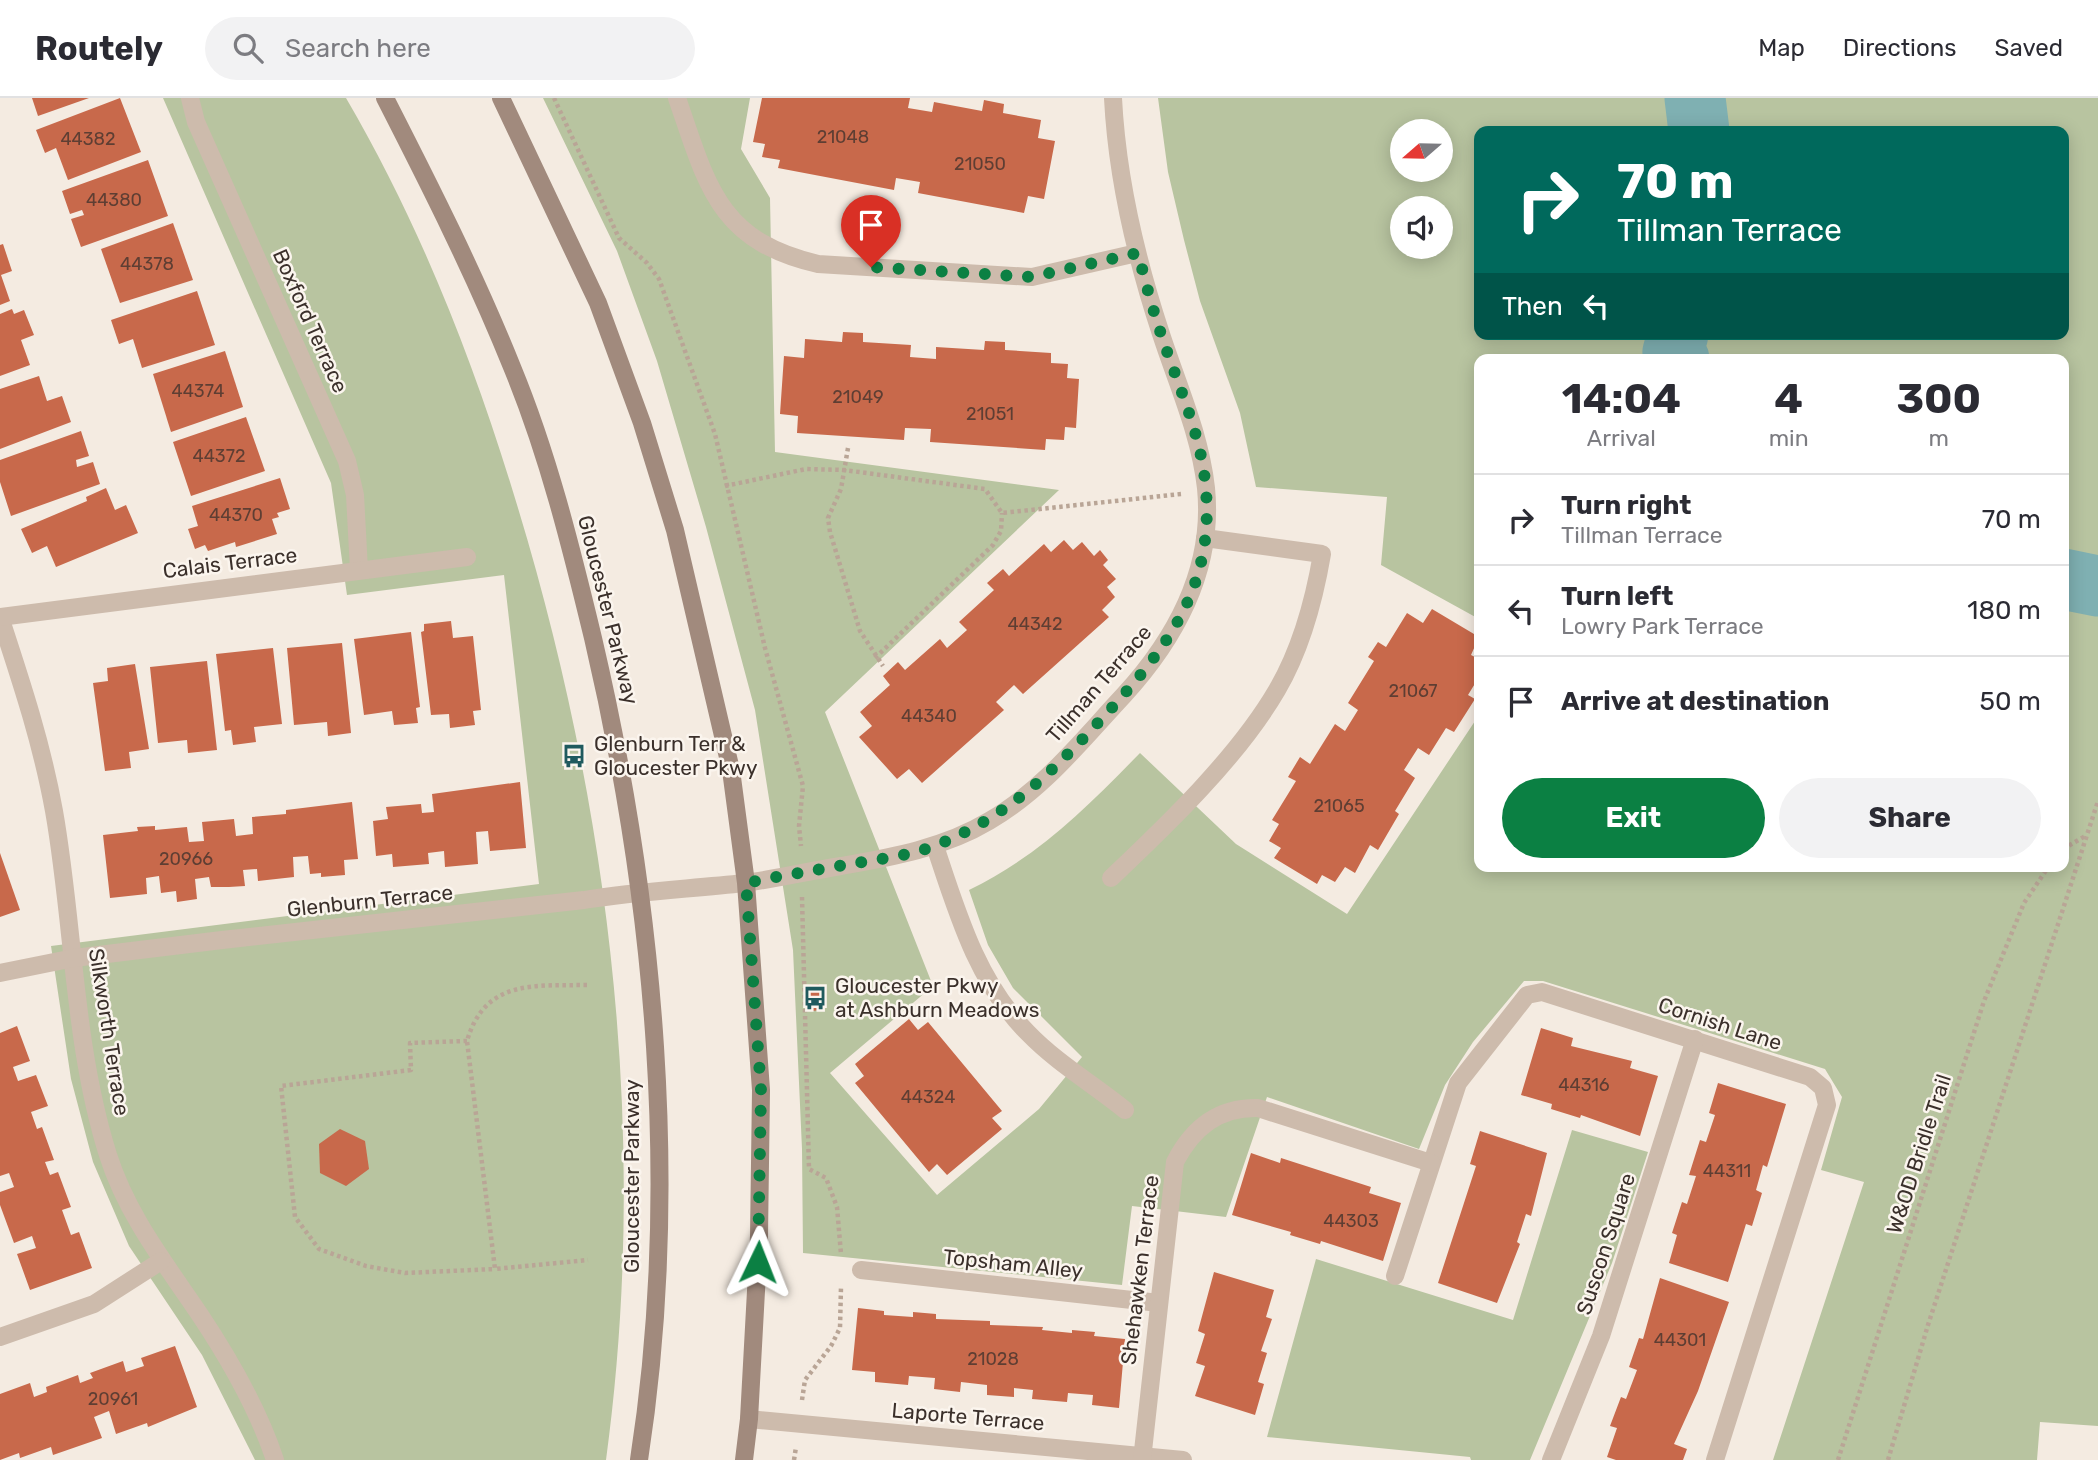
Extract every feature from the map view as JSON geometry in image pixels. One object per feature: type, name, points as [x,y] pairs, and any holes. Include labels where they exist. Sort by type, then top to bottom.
[{"type":"main road","name":"Gloucester Parkway","points":[[385,98],[468,267],[513,369],[552,483],[583,594],[614,727],[642,890],[659,1122],[652,1356],[639,1460]]},
{"type":"main road","points":[[501,98],[598,303],[642,423],[675,530],[731,770],[746,883],[761,1090],[759,1236],[749,1419],[744,1460]]},
{"type":"street","name":"Boxford Terrace","points":[[190,98],[196,122],[346,461],[355,495],[359,570]]},
{"type":"street","points":[[677,98],[708,185],[727,216],[756,241],[789,258],[818,264],[1032,277],[1138,253]]},
{"type":"street","name":"Tillman Terrace","points":[[746,883],[895,857],[935,846],[988,822],[1028,794],[1057,767],[1152,665],[1176,628],[1194,586],[1205,538],[1206,492],[1193,422],[1161,334],[1138,253],[1115,142],[1113,98]]},
{"type":"street","points":[[1111,878],[1245,738],[1278,689],[1302,636],[1318,579],[1322,554],[1205,538]]},
{"type":"street","name":"Calais Terrace","points":[[0,617],[467,557]]},
{"type":"street","name":"Silkworth Terrace","points":[[0,617],[35,723],[54,811],[92,1094],[108,1157],[132,1213],[161,1261],[200,1315],[241,1383],[275,1460]]},
{"type":"street","points":[[935,846],[962,926],[996,993],[1027,1032],[1067,1068],[1125,1110]]},
{"type":"street","name":"Glenburn Terrace","points":[[0,973],[74,958],[584,900],[642,890],[746,883]]},
{"type":"street","name":"Cornish Lane","points":[[1395,1276],[1458,1083],[1527,995],[1542,992],[1810,1077],[1823,1088],[1828,1105],[1715,1460]]},
{"type":"street","name":"Suscon Square","points":[[1551,1460],[1601,1336],[1695,1039]]},
{"type":"street","name":"Shehawken Terrace","points":[[1142,1458],[1175,1162],[1185,1144],[1216,1115],[1236,1108],[1258,1108],[1431,1163]]},
{"type":"street","points":[[0,1337],[94,1304],[161,1261]]},
{"type":"street","name":"Topsham Alley","points":[[861,1270],[1159,1303]]},
{"type":"street","name":"Laporte Terrace","points":[[749,1419],[1183,1460]]},
{"type":"path","points":[[848,448],[841,489],[828,518],[830,532],[860,631],[883,666]]},
{"type":"path","points":[[725,486],[806,469],[844,470],[985,489],[1002,513],[1001,531],[993,545],[876,658]]},
{"type":"path","points":[[1002,513],[1206,492]]},
{"type":"path","points":[[1888,1460],[1928,1325],[2098,801]]},
{"type":"path","points":[[2069,845],[2087,834]]},
{"type":"path","name":"W&OD Bridle Trail","points":[[1838,1460],[1984,1001],[2024,903],[2045,872]]},
{"type":"path","points":[[495,1269],[467,1041],[473,1018],[490,1000],[526,986],[587,985]]},
{"type":"path","points":[[467,1041],[410,1043],[411,1070],[281,1086],[295,1217],[319,1249],[366,1266],[405,1273],[495,1269],[588,1260]]},
{"type":"green space","points":[[163,98],[346,98],[420,242],[462,342],[498,443],[547,612],[575,731],[597,852],[612,973],[622,1094],[624,1216],[619,1338],[606,1460],[255,1460],[202,1355],[129,1246],[93,1162],[71,1079],[51,946],[539,884],[504,575],[347,595],[331,483]]},
{"type":"green space","points":[[543,98],[750,98],[741,149],[770,198],[775,452],[1059,490],[825,712],[933,986],[830,1073],[937,1195],[1039,1109],[1082,1057],[1013,988],[988,945],[969,890],[994,877],[1040,846],[1081,812],[1140,753],[1236,844],[1347,914],[1474,723],[1474,872],[2069,872],[2069,354],[1474,354],[1474,616],[1381,565],[1387,497],[1256,487],[1240,413],[1200,301],[1184,240],[1168,172],[1158,98],[2098,98],[2098,1426],[2040,1422],[2037,1460],[1773,1460],[1864,1182],[1821,1170],[1842,1097],[1825,1069],[1543,981],[1524,981],[1473,1042],[1445,1085],[1419,1149],[1267,1097],[1226,1217],[1132,1206],[1122,1285],[803,1253],[802,1149],[793,950],[755,710],[706,527],[657,361],[617,251]]},
{"type":"green space","points":[[1572,1130],[1648,1152],[1612,1263],[1530,1460],[1471,1460],[1470,1457],[1267,1437],[1316,1259],[1513,1320]]},
{"type":"building","points":[[32,98],[89,98],[38,116]]},
{"type":"building","points":[[120,98],[141,152],[68,180],[56,148],[45,153],[36,130]]},
{"type":"building","points":[[762,98],[910,98],[908,108],[932,112],[934,102],[982,111],[984,100],[1004,104],[1003,113],[1041,120],[1038,138],[1055,141],[1044,199],[1028,196],[1024,213],[918,193],[920,182],[896,178],[894,190],[778,168],[780,160],[762,157],[765,144],[753,142]]},
{"type":"building","points":[[148,160],[168,216],[81,247],[71,219],[84,215],[82,210],[70,214],[62,191]]},
{"type":"building","points":[[173,223],[193,280],[120,303],[101,249]]},
{"type":"building","points":[[3,244],[12,271],[1,275],[10,301],[0,305],[0,245]]},
{"type":"building","points":[[197,291],[215,345],[142,368],[133,339],[119,344],[111,320]]},
{"type":"building","points":[[12,309],[14,314],[24,310],[34,335],[21,340],[30,365],[0,376],[0,314]]},
{"type":"building","points":[[843,332],[863,333],[863,342],[911,345],[910,357],[936,359],[936,347],[984,350],[985,341],[1005,342],[1005,350],[1051,353],[1051,363],[1068,364],[1067,378],[1079,379],[1076,428],[1065,427],[1064,440],[1046,439],[1045,450],[930,442],[931,429],[905,428],[904,440],[797,433],[798,416],[780,414],[784,356],[804,358],[805,339],[842,342]]},
{"type":"building","points":[[225,351],[243,407],[171,432],[153,374]]},
{"type":"building","points":[[39,376],[47,401],[62,396],[71,422],[0,449],[0,389]]},
{"type":"building","points":[[246,417],[265,471],[191,496],[173,442]]},
{"type":"building","points":[[81,431],[89,456],[76,460],[77,467],[93,462],[100,484],[11,516],[0,482],[0,460]]},
{"type":"building","points":[[280,478],[290,509],[277,513],[279,517],[272,519],[277,534],[236,547],[235,542],[208,551],[205,545],[195,549],[188,529],[198,526],[192,506]]},
{"type":"building","points":[[106,488],[115,510],[126,505],[138,533],[56,567],[47,546],[32,553],[21,529],[87,501],[86,497]]},
{"type":"building","points":[[1064,540],[1073,550],[1082,542],[1094,556],[1100,550],[1108,560],[1103,565],[1116,579],[1107,587],[1115,597],[1102,610],[1109,617],[1023,694],[1014,685],[996,702],[1004,710],[922,783],[909,769],[897,779],[859,737],[872,726],[860,712],[890,685],[883,676],[898,662],[905,670],[940,639],[947,648],[967,630],[959,622],[994,590],[987,583],[1003,569],[1009,576],[1044,544],[1051,552]]},
{"type":"building","points":[[1432,609],[1474,634],[1471,655],[1474,656],[1474,685],[1468,695],[1474,701],[1454,732],[1446,728],[1429,755],[1418,748],[1404,770],[1415,778],[1395,811],[1399,814],[1378,850],[1370,845],[1355,873],[1345,867],[1335,882],[1322,875],[1317,884],[1274,858],[1281,848],[1269,841],[1279,824],[1272,820],[1296,781],[1288,777],[1300,757],[1310,764],[1335,724],[1345,731],[1358,710],[1348,703],[1374,661],[1368,657],[1378,642],[1386,647],[1407,613],[1423,623]]},
{"type":"building","points":[[451,621],[453,638],[473,636],[481,710],[473,711],[475,725],[450,728],[449,714],[431,715],[421,632],[424,631],[424,624]]},
{"type":"building","points":[[411,632],[420,707],[416,708],[418,723],[394,725],[392,711],[364,715],[354,639]]},
{"type":"building","points":[[342,643],[351,733],[328,736],[327,722],[294,725],[287,648]]},
{"type":"building","points":[[273,648],[282,724],[254,727],[256,742],[233,745],[231,730],[225,731],[216,654]]},
{"type":"building","points":[[207,661],[217,750],[188,753],[187,740],[158,743],[150,667]]},
{"type":"building","points":[[135,664],[149,749],[129,752],[131,768],[105,771],[93,683],[108,681],[107,668]]},
{"type":"building","points":[[520,782],[526,848],[490,851],[488,831],[476,832],[478,864],[445,867],[444,851],[428,853],[429,864],[393,867],[392,854],[376,856],[373,821],[388,819],[386,807],[421,804],[422,813],[434,812],[432,794]]},
{"type":"building","points":[[352,802],[358,859],[344,860],[345,875],[321,877],[321,873],[310,874],[308,856],[293,857],[294,877],[258,881],[257,869],[243,870],[245,886],[211,887],[209,877],[195,879],[197,899],[177,902],[176,891],[161,893],[159,876],[146,878],[147,894],[110,898],[103,835],[138,831],[137,827],[155,826],[155,830],[187,827],[189,842],[204,841],[202,822],[234,819],[236,836],[253,834],[252,817]]},
{"type":"building","points":[[0,853],[20,910],[0,917]]},
{"type":"building","points":[[819,984],[821,1010],[812,1011],[809,985]]},
{"type":"building","points":[[909,1019],[918,1030],[928,1022],[1002,1111],[992,1118],[1002,1129],[947,1175],[937,1164],[929,1172],[855,1083],[864,1076],[855,1064]]},
{"type":"building","points":[[17,1026],[30,1061],[13,1067],[18,1081],[36,1075],[48,1106],[31,1112],[37,1129],[42,1127],[54,1160],[45,1162],[50,1175],[58,1172],[71,1207],[62,1210],[71,1235],[79,1232],[92,1268],[30,1290],[17,1254],[36,1248],[32,1236],[14,1243],[0,1205],[0,1192],[14,1187],[9,1173],[0,1176],[0,1033]]},
{"type":"building","points":[[1541,1028],[1573,1038],[1571,1046],[1632,1061],[1630,1068],[1658,1076],[1640,1136],[1581,1115],[1580,1118],[1551,1109],[1552,1104],[1521,1095]]},
{"type":"building","points":[[1718,1083],[1786,1104],[1767,1167],[1763,1165],[1756,1190],[1762,1193],[1752,1226],[1746,1224],[1728,1282],[1669,1263],[1677,1235],[1672,1233],[1682,1202],[1687,1204],[1696,1176],[1689,1175],[1700,1140],[1706,1142],[1715,1115],[1709,1113]]},
{"type":"building","points":[[340,1129],[365,1141],[369,1169],[346,1186],[320,1173],[319,1144]]},
{"type":"building","points":[[1480,1131],[1547,1153],[1531,1216],[1526,1214],[1517,1242],[1520,1244],[1497,1303],[1438,1283],[1476,1166],[1470,1164]]},
{"type":"building","points":[[1251,1153],[1280,1163],[1281,1158],[1371,1187],[1369,1193],[1401,1203],[1383,1261],[1321,1241],[1320,1244],[1290,1235],[1291,1232],[1232,1215]]},
{"type":"building","points":[[1214,1272],[1274,1290],[1266,1317],[1272,1319],[1261,1351],[1267,1353],[1258,1382],[1264,1384],[1255,1415],[1195,1396],[1205,1366],[1196,1363],[1205,1334],[1198,1331]]},
{"type":"building","points":[[1660,1278],[1729,1302],[1698,1391],[1674,1444],[1687,1449],[1683,1460],[1616,1460],[1607,1457],[1617,1428],[1610,1426],[1621,1397],[1626,1399],[1637,1370],[1629,1367],[1639,1338],[1643,1339]]},
{"type":"building","points":[[858,1308],[884,1311],[884,1315],[913,1317],[913,1312],[936,1314],[936,1319],[990,1321],[990,1325],[1043,1327],[1042,1330],[1072,1333],[1072,1330],[1095,1332],[1094,1336],[1125,1339],[1119,1408],[1092,1405],[1093,1395],[1068,1393],[1067,1402],[1032,1399],[1033,1390],[1014,1388],[1014,1397],[987,1395],[987,1385],[961,1382],[960,1392],[934,1389],[935,1378],[909,1376],[908,1385],[875,1382],[875,1372],[852,1370]]},
{"type":"building","points":[[175,1346],[197,1407],[148,1427],[147,1423],[116,1434],[109,1411],[94,1417],[102,1438],[53,1455],[51,1447],[20,1458],[19,1453],[0,1460],[0,1394],[30,1383],[34,1397],[47,1392],[46,1387],[78,1375],[80,1383],[93,1378],[90,1373],[123,1361],[126,1372],[144,1366],[141,1358]]},
{"type":"waterway","points":[[1695,98],[1698,126]]},
{"type":"waterway","points":[[1675,354],[1676,340]]},
{"type":"waterway","points":[[2069,580],[2098,586]]},
{"type":"place","name":"Glenburn Terr & Gloucester Pkwy","points":[[574,756]]},
{"type":"place","name":"Gloucester Pkwy at Ashburn Meadows","points":[[815,998]]},
{"type":"route","points":[[758,1262],[761,1090],[746,883],[895,857],[935,846],[988,822],[1028,794],[1057,767],[1152,665],[1176,628],[1194,586],[1205,538],[1206,492],[1200,445],[1161,334],[1138,253],[1032,277],[871,267]]}]
